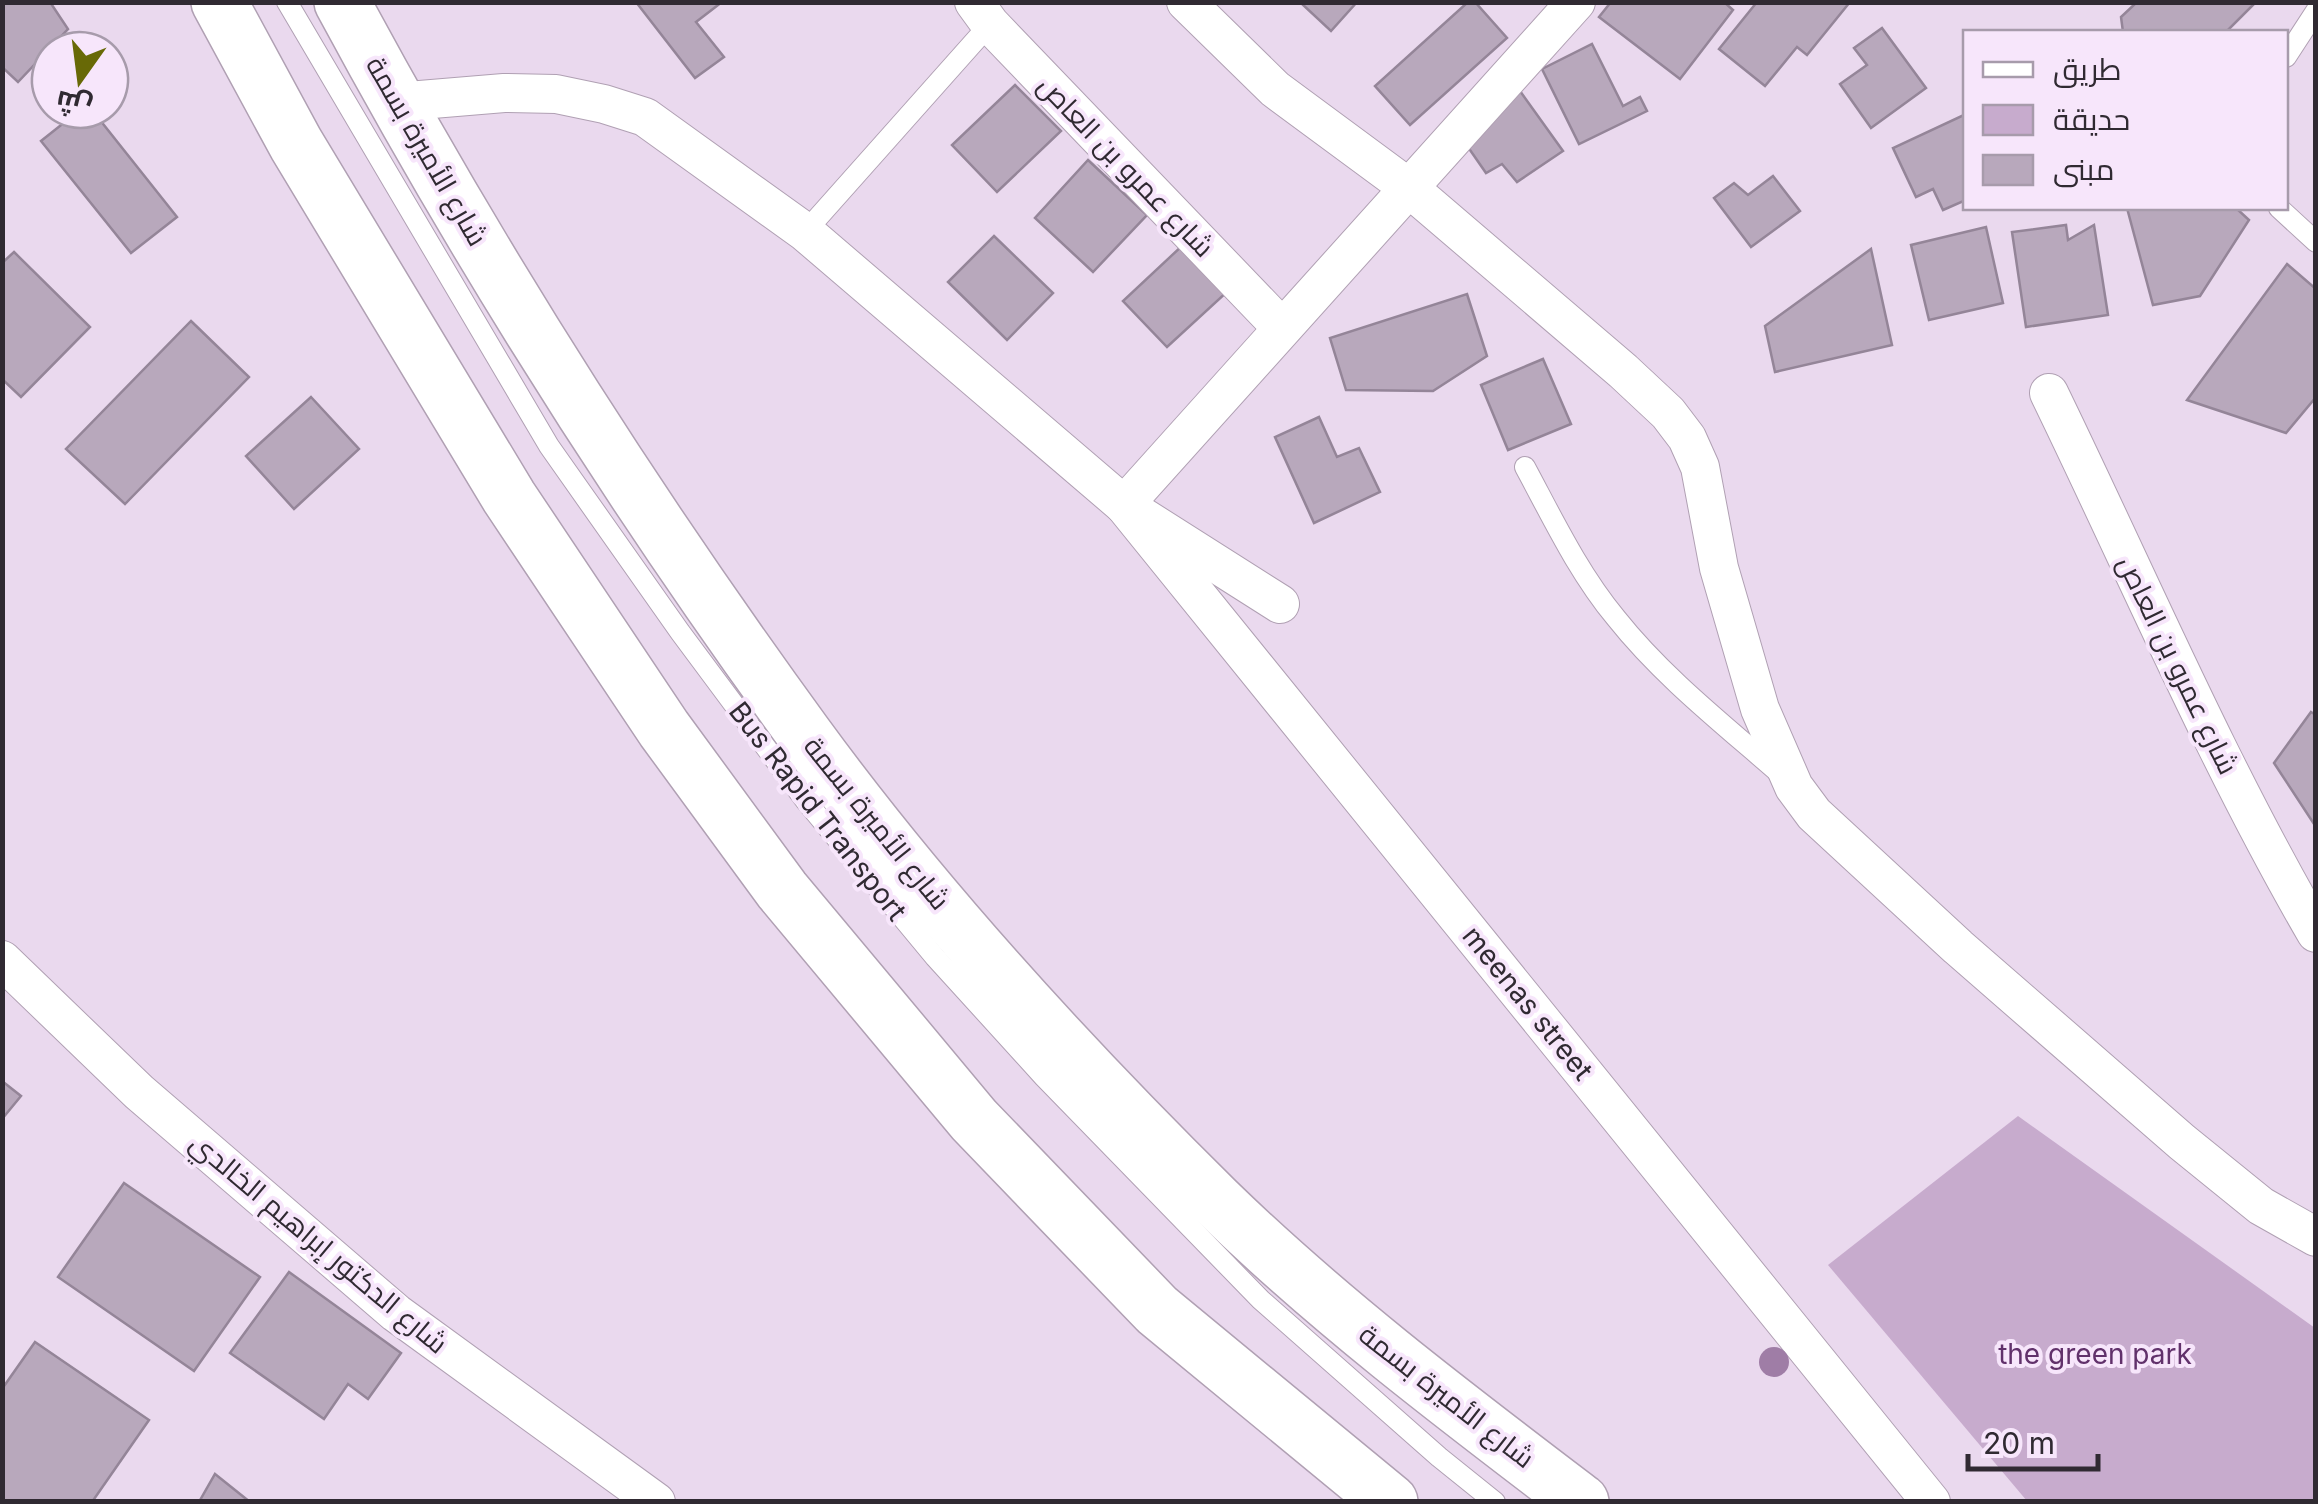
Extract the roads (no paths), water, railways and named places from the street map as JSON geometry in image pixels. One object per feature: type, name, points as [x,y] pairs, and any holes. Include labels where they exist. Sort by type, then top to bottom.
[{"type":"main road","points":[[219,2],[296,144],[510,496],[664,729],[782,890],[974,1120],[1157,1310],[1390,1502]]},
{"type":"main road","name":"شارع الأميرة بسمة","points":[[342,2],[396,102],[578,406],[807,737],[972,940],[1218,1202],[1352,1321],[1582,1502]]},
{"type":"street","points":[[1186,2],[1275,89],[1409,188],[1668,413],[1686,438],[1704,484],[1719,568],[1760,709],[1794,787],[1814,814],[2054,1033],[2261,1206],[2316,1237]]},
{"type":"street","points":[[1124,505],[1576,2]]},
{"type":"street","name":"شارع عمرو بن العاص","points":[[992,10],[1281,327]]},
{"type":"street","points":[[396,102],[504,92],[556,94],[646,117],[805,232],[1124,505],[1280,604]]},
{"type":"street","name":"شارع عمرو بن العاص","points":[[2050,393],[2176,666],[2316,933]]},
{"type":"street","name":"meenas street","points":[[1124,505],[1931,1502]]},
{"type":"street","name":"شارع الدكتور إبراهيم الخالدي","points":[[2,960],[138,1092],[368,1289],[656,1502]]},
{"type":"lane","name":"Bus Rapid Transport","points":[[287,2],[549,446],[805,800],[935,957],[1044,1078],[1247,1286],[1439,1458],[1494,1502]]},
{"type":"lane","points":[[2288,53],[2315,6]]},
{"type":"lane","points":[[805,232],[992,10]]},
{"type":"lane","points":[[2281,210],[2316,242]]},
{"type":"lane","points":[[1525,466],[1578,567],[1618,620],[1693,697],[1794,787]]},
{"type":"park label","name":"the green park","points":[[2095,1354]]}]
